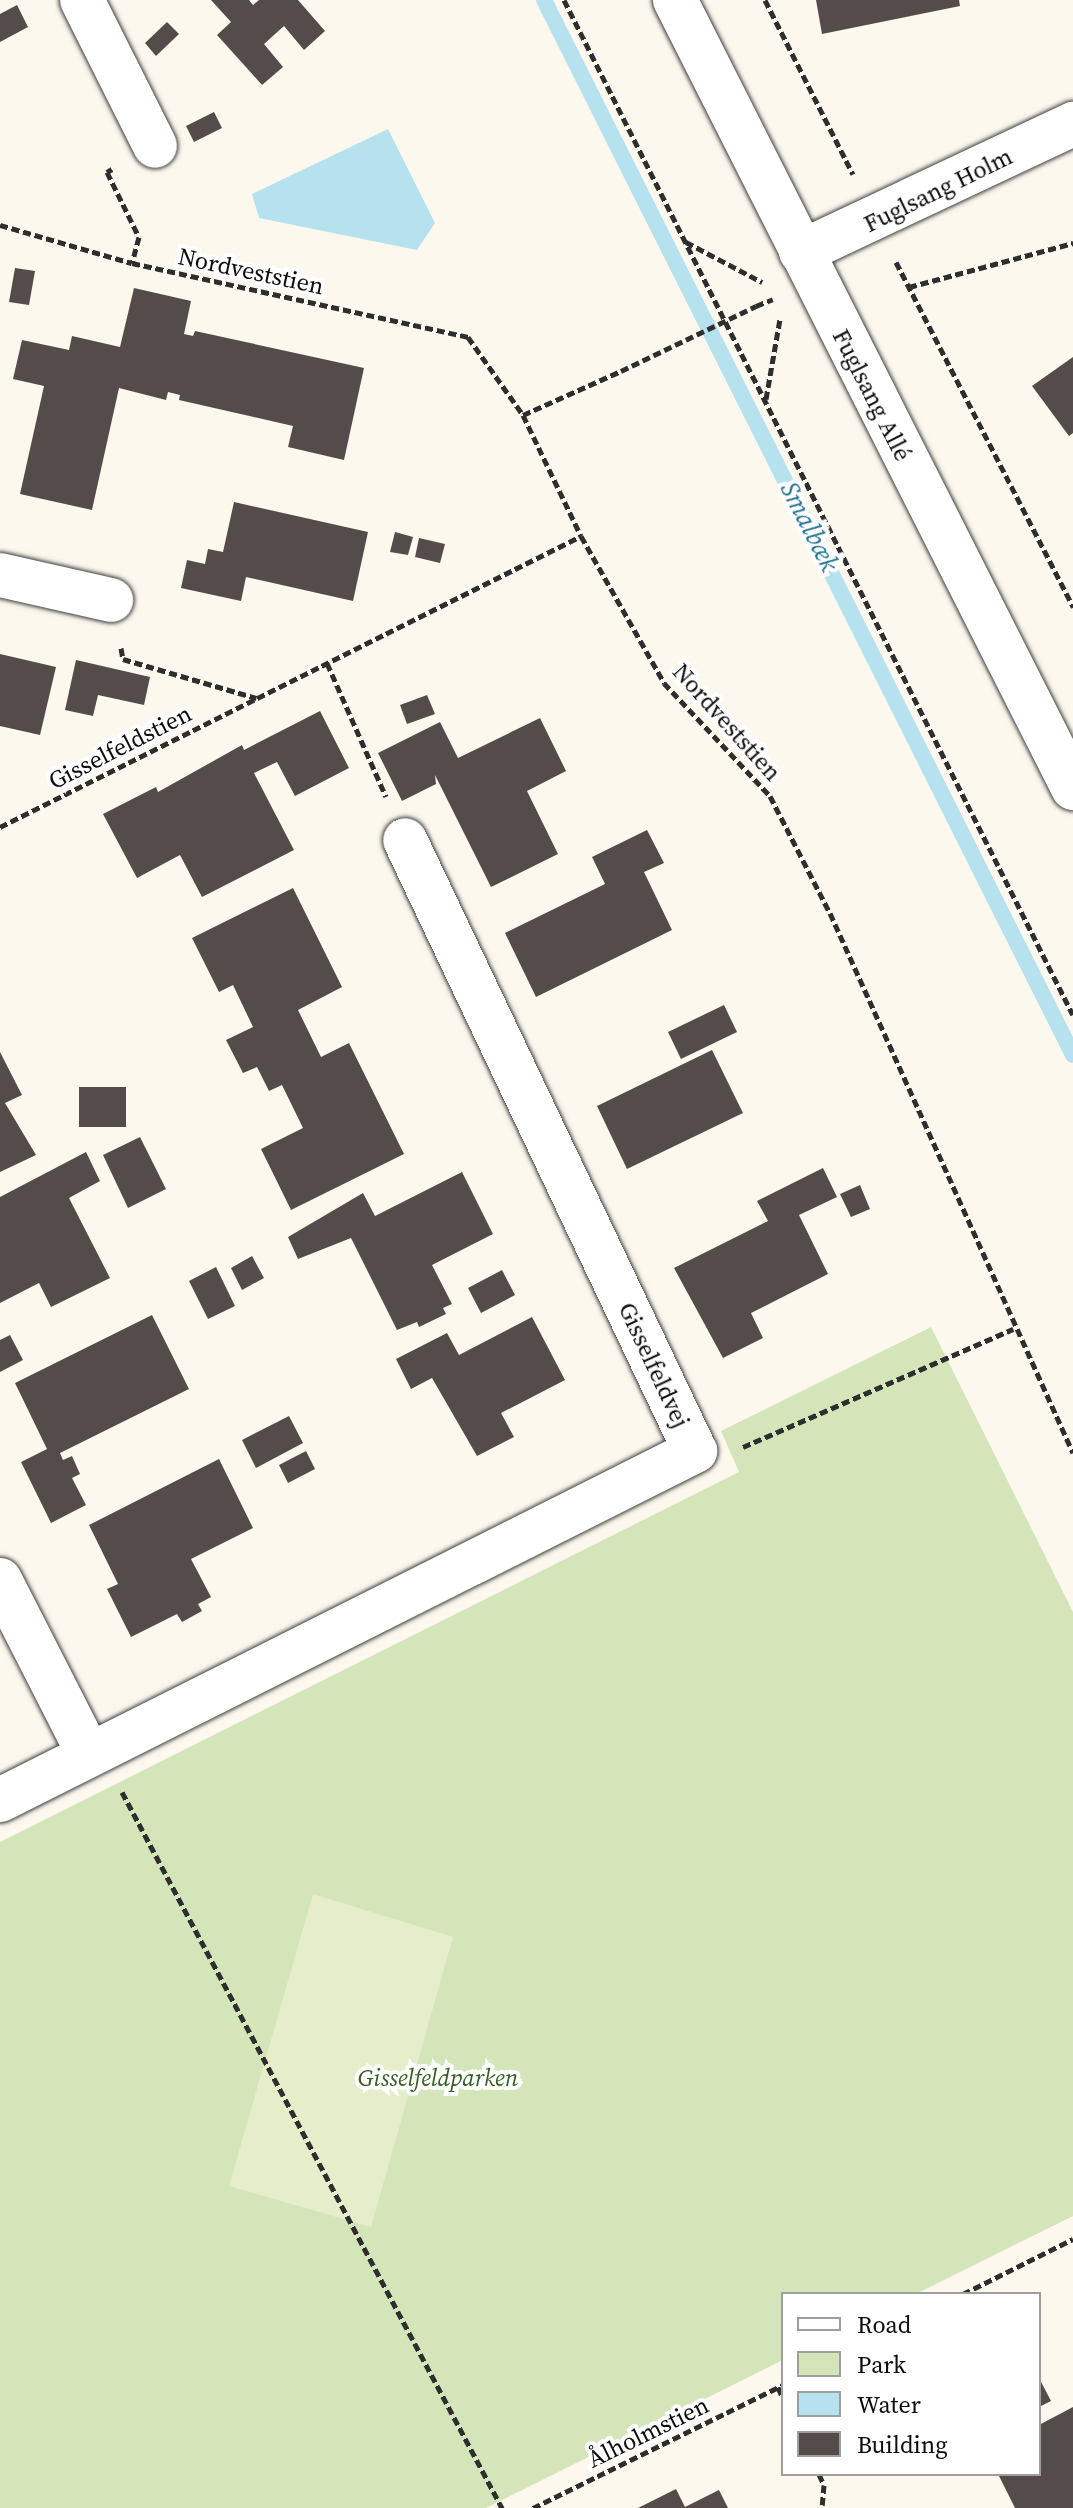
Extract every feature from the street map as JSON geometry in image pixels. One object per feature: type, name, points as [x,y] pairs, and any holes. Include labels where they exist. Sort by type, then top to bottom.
[{"type":"street","points":[[82,0],[155,146]]},
{"type":"street","name":"Fuglsang Allé","points":[[675,0],[1073,788]]},
{"type":"street","name":"Fuglsang Holm","points":[[801,252],[877,221],[1073,124]]},
{"type":"street","points":[[0,575],[111,600]]},
{"type":"street","name":"Gisselfeldvej","points":[[0,1800],[695,1451],[405,840]]},
{"type":"street","points":[[0,1580],[94,1752]]},
{"type":"path","points":[[564,0],[1073,1015]]},
{"type":"path","points":[[765,0],[1073,607]]},
{"type":"path","points":[[132,263],[139,237],[107,172],[155,146]]},
{"type":"path","name":"Nordveststien","points":[[0,225],[132,263],[468,337],[523,415],[581,536],[664,683],[770,796],[830,913],[1013,1329],[1073,1453]]},
{"type":"path","points":[[685,241],[784,294],[765,402]]},
{"type":"path","points":[[909,287],[1073,243]]},
{"type":"path","points":[[523,415],[756,306]]},
{"type":"path","name":"Gisselfeldstien","points":[[0,827],[581,536]]},
{"type":"path","name":"Gisselfeldstien","points":[[111,600],[123,659],[257,699]]},
{"type":"path","points":[[327,663],[405,840]]},
{"type":"path","points":[[695,1451],[720,1457],[1013,1329]]},
{"type":"path","points":[[94,1752],[502,2508]]},
{"type":"path","points":[[967,2292],[1073,2239]]},
{"type":"path","name":"Ålholmstien","points":[[533,2508],[781,2386]]},
{"type":"path","points":[[820,2476],[824,2485],[822,2508]]},
{"type":"green space","name":"Gisselfeldparken","points":[[931,1327],[1073,1612],[1073,2216],[920,2292],[781,2292],[781,2361],[486,2508],[0,2508],[0,1842],[739,1472],[721,1431]]},
{"type":"green space","points":[[313,1894],[453,1937],[371,2227],[229,2186]]},
{"type":"water","points":[[388,129],[435,223],[417,250],[259,218],[252,194]]},
{"type":"building","points":[[211,0],[249,0],[253,5],[259,0],[298,0],[325,31],[304,50],[284,26],[264,44],[283,67],[262,85],[217,35],[231,22]]},
{"type":"building","points":[[816,0],[959,0],[960,6],[822,34]]},
{"type":"building","points":[[17,5],[28,27],[0,42],[0,14]]},
{"type":"building","points":[[167,22],[179,34],[156,56],[145,43]]},
{"type":"building","points":[[214,112],[222,128],[194,142],[186,126]]},
{"type":"building","points":[[15,268],[35,271],[29,305],[9,302]]},
{"type":"building","points":[[134,288],[191,301],[184,334],[193,336],[195,331],[364,368],[344,460],[288,447],[293,426],[179,400],[180,395],[168,392],[166,400],[119,388],[92,510],[20,494],[44,386],[13,379],[22,340],[69,350],[72,336],[120,347]]},
{"type":"building","points":[[1073,357],[1073,433],[1069,436],[1032,386]]},
{"type":"building","points":[[234,502],[368,532],[353,601],[246,577],[241,601],[181,588],[187,560],[205,564],[208,549],[223,552]]},
{"type":"building","points":[[395,532],[413,537],[408,555],[390,552]]},
{"type":"building","points":[[419,538],[445,544],[440,563],[415,557]]},
{"type":"building","points":[[0,654],[56,667],[40,735],[0,726]]},
{"type":"building","points":[[76,660],[150,677],[144,705],[98,695],[93,716],[65,710]]},
{"type":"building","points":[[427,695],[435,714],[407,724],[400,705]]},
{"type":"building","points":[[320,711],[349,768],[295,796],[277,762],[254,773],[294,850],[202,897],[180,855],[137,878],[103,814],[156,787],[158,792],[242,745],[244,750]]},
{"type":"building","points":[[540,718],[566,771],[527,791],[558,854],[491,887],[435,775],[436,784],[402,801],[378,753],[440,722],[458,758]]},
{"type":"building","points":[[647,830],[664,863],[644,872],[672,930],[536,997],[505,933],[605,884],[592,857]]},
{"type":"building","points":[[293,888],[342,987],[298,1010],[321,1057],[349,1043],[404,1154],[291,1210],[261,1149],[303,1128],[282,1085],[269,1091],[257,1067],[243,1073],[226,1040],[253,1027],[233,985],[219,992],[192,938]]},
{"type":"building","points":[[724,1005],[737,1032],[681,1059],[668,1032]]},
{"type":"building","points":[[712,1050],[743,1113],[627,1169],[597,1106]]},
{"type":"building","points":[[0,1052],[22,1095],[5,1103],[36,1155],[0,1172]]},
{"type":"building","points":[[79,1087],[126,1087],[126,1127],[79,1127]]},
{"type":"building","points":[[140,1137],[166,1189],[128,1208],[103,1155]]},
{"type":"building","points":[[86,1152],[100,1181],[69,1198],[110,1278],[51,1307],[39,1283],[0,1303],[0,1197]]},
{"type":"building","points":[[823,1168],[837,1197],[799,1215],[828,1274],[751,1313],[763,1338],[723,1358],[674,1268],[768,1221],[757,1201]]},
{"type":"building","points":[[462,1172],[493,1234],[432,1265],[452,1304],[443,1308],[446,1314],[419,1327],[417,1322],[397,1330],[351,1238],[298,1259],[288,1237],[363,1193],[375,1216]]},
{"type":"building","points":[[860,1185],[870,1209],[851,1217],[840,1194]]},
{"type":"building","points":[[252,1256],[264,1278],[242,1290],[231,1268]]},
{"type":"building","points":[[216,1267],[235,1306],[208,1319],[189,1281]]},
{"type":"building","points":[[502,1270],[515,1295],[481,1313],[468,1288]]},
{"type":"building","points":[[152,1315],[189,1389],[60,1453],[63,1460],[72,1456],[80,1474],[72,1478],[86,1505],[51,1523],[21,1462],[47,1449],[15,1383]]},
{"type":"building","points":[[532,1317],[565,1380],[501,1413],[514,1437],[477,1456],[432,1378],[411,1389],[396,1359],[447,1333],[459,1355]]},
{"type":"building","points":[[10,1335],[23,1360],[0,1372],[0,1340]]},
{"type":"building","points":[[289,1416],[303,1443],[256,1468],[242,1440]]},
{"type":"building","points":[[306,1451],[315,1469],[288,1483],[279,1465]]},
{"type":"building","points":[[219,1459],[253,1528],[191,1559],[211,1597],[198,1604],[202,1611],[182,1622],[177,1614],[131,1637],[107,1589],[118,1584],[89,1525]]},
{"type":"building","points":[[1041,2382],[1051,2401],[1041,2406]]},
{"type":"building","points":[[1073,2407],[1073,2508],[1015,2508],[999,2476],[1041,2476],[1041,2424]]},
{"type":"building","points":[[676,2489],[685,2507],[719,2490],[728,2508],[638,2508]]},
{"type":"waterway","name":"Smalbæk","points":[[544,0],[1073,1055]]}]
